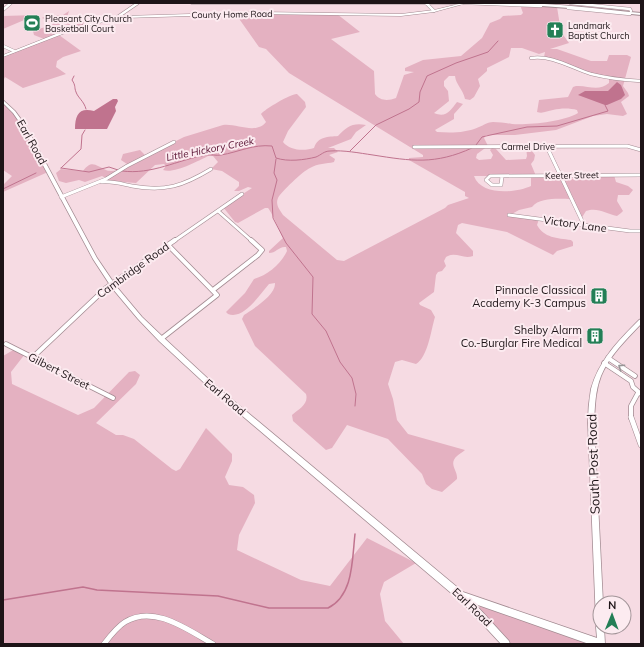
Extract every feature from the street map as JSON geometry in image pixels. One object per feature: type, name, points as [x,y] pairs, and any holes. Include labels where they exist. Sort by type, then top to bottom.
[{"type":"highway","points":[[514,3],[641,12]]},
{"type":"highway","points":[[550,3],[593,6],[631,12],[641,12]]},
{"type":"main road","name":"Earl Road","points":[[3,101],[14,112],[24,126],[95,259],[140,318],[219,393],[461,596],[484,618],[506,644]]},
{"type":"main road","name":"South Post Road","points":[[599,595],[590,423],[593,388],[599,372],[606,360],[641,321]]},
{"type":"main road","points":[[461,596],[601,644]]},
{"type":"street","points":[[3,10],[11,3]]},
{"type":"street","points":[[116,18],[138,3]]},
{"type":"street","points":[[192,3],[466,3],[584,8],[631,12]]},
{"type":"street","points":[[426,3],[433,10]]},
{"type":"street","name":"County Home Road","points":[[3,56],[73,29],[116,18],[247,13],[401,15],[466,3]]},
{"type":"street","points":[[570,3],[593,6]]},
{"type":"street","points":[[3,46],[14,51]]},
{"type":"street","points":[[531,58],[544,57],[594,74],[598,74],[600,76],[627,81],[641,81]]},
{"type":"street","points":[[61,197],[99,182],[174,142]]},
{"type":"street","points":[[546,145],[584,225]]},
{"type":"street","name":"Carmel Drive","points":[[414,147],[546,145],[627,146],[641,150]]},
{"type":"street","points":[[99,182],[155,189],[168,189],[182,185],[211,169]]},
{"type":"street","name":"Keeter Street","points":[[502,176],[501,185],[492,185],[486,180],[490,176],[641,174]]},
{"type":"street","name":"Cambridge Road","points":[[32,358],[112,283],[242,194]]},
{"type":"street","points":[[213,290],[258,255],[262,250],[218,211]]},
{"type":"street","name":"Victory Lane","points":[[509,215],[641,232]]},
{"type":"street","points":[[161,339],[217,295],[168,245]]},
{"type":"street","name":"Gilbert Street","points":[[6,344],[113,398]]},
{"type":"street","points":[[606,360],[633,378]]},
{"type":"street","points":[[633,378],[641,375]]},
{"type":"street","points":[[633,378],[633,388],[640,393],[631,404],[630,411],[632,424],[641,446]]},
{"type":"street","points":[[104,644],[126,620],[142,614],[162,618],[213,644]]},
{"type":"shaded area","points":[[520,5],[557,7],[561,32],[569,43],[550,49],[557,49],[591,61],[607,61],[609,55],[627,55],[631,57],[623,86],[629,96],[621,102],[627,114],[623,116],[607,114],[593,116],[556,130],[515,135],[486,135],[484,138],[488,146],[477,154],[476,158],[479,160],[491,159],[493,155],[490,150],[492,148],[496,149],[506,160],[526,159],[526,147],[529,147],[535,155],[531,164],[536,176],[614,175],[616,182],[628,186],[633,190],[629,195],[618,195],[617,201],[623,211],[617,216],[598,210],[590,210],[586,211],[581,219],[571,199],[545,200],[535,204],[532,207],[519,210],[510,215],[539,219],[537,225],[543,233],[551,237],[571,240],[573,242],[573,246],[557,251],[553,255],[507,232],[462,223],[458,225],[456,233],[473,251],[473,256],[466,257],[450,255],[446,257],[444,261],[446,266],[436,275],[434,292],[419,303],[420,305],[431,310],[435,317],[423,356],[416,364],[402,360],[395,362],[388,384],[393,399],[397,420],[408,434],[465,450],[454,459],[453,462],[457,479],[442,492],[432,489],[426,484],[422,474],[388,439],[347,425],[332,448],[326,450],[293,421],[292,415],[305,403],[307,398],[306,394],[255,346],[242,319],[244,315],[268,297],[274,288],[275,283],[269,284],[251,305],[240,313],[234,315],[226,312],[245,293],[254,279],[264,275],[274,268],[287,251],[286,247],[284,247],[269,253],[269,251],[283,238],[274,217],[268,208],[265,208],[238,223],[235,222],[223,207],[252,188],[248,187],[239,191],[234,191],[239,186],[239,182],[222,171],[211,169],[218,162],[213,156],[208,156],[179,169],[168,171],[163,170],[166,166],[164,164],[155,165],[136,183],[111,181],[102,176],[85,182],[79,180],[66,183],[59,181],[56,173],[61,169],[83,171],[86,167],[92,164],[108,171],[122,170],[127,164],[121,160],[123,154],[140,150],[146,156],[184,137],[223,125],[257,128],[266,122],[261,114],[263,112],[284,99],[297,94],[305,102],[306,107],[288,131],[283,142],[294,149],[306,150],[314,148],[321,139],[338,136],[350,126],[357,124],[366,125],[356,132],[351,139],[328,148],[334,148],[338,152],[329,155],[335,159],[334,162],[316,165],[307,170],[280,195],[277,201],[278,207],[283,215],[337,260],[344,261],[445,208],[448,205],[469,198],[465,196],[465,192],[409,160],[409,158],[423,157],[423,155],[289,73],[266,49],[259,47],[235,13],[337,14],[360,32],[331,39],[374,71],[375,94],[379,98],[390,100],[396,98],[404,75],[414,72],[405,71],[405,68],[423,60],[461,56],[482,38],[490,23],[500,19],[503,16],[521,15],[523,13]],"holes":[[[511,48],[522,48],[539,54],[545,52],[544,57],[590,74],[609,78],[609,83],[605,86],[597,88],[576,86],[573,87],[568,97],[539,100],[537,112],[539,113],[556,109],[577,110],[578,113],[564,119],[527,124],[491,122],[474,129],[458,132],[437,132],[435,130],[454,119],[454,114],[463,104],[457,102],[450,111],[442,115],[434,113],[449,101],[448,91],[444,86],[444,81],[449,76],[455,76],[465,99],[470,100],[474,97],[480,86],[478,79],[487,71],[487,68],[509,57]],[[474,176],[533,176],[531,177],[531,186],[517,190],[500,191],[491,190],[484,187]]]},
{"type":"shaded area","points":[[69,11],[67,17],[91,24],[78,27],[64,24],[54,26],[49,21],[42,18],[47,15],[63,15]]},
{"type":"shaded area","points":[[36,15],[3,29],[3,16]]},
{"type":"shaded area","points":[[50,25],[60,34],[59,35],[81,51],[63,57],[57,61],[56,67],[66,74],[23,88],[5,77],[3,81],[3,56],[44,39],[34,35],[33,31]]},
{"type":"shaded area","points":[[617,82],[621,85],[625,95],[621,99],[607,105],[578,95],[585,91],[608,91]]},
{"type":"shaded area","points":[[113,99],[117,99],[118,101],[115,107],[116,111],[107,129],[75,129],[77,116],[81,111],[94,111]]},
{"type":"shaded area","points":[[3,101],[20,119],[48,172],[3,192],[3,185],[12,176],[3,170]]},
{"type":"shaded area","points":[[15,349],[25,354],[11,372],[12,384],[78,415],[94,408],[129,372],[135,371],[140,375],[136,384],[96,423],[116,435],[123,435],[134,439],[176,471],[180,469],[206,428],[232,454],[232,461],[225,477],[229,485],[243,487],[254,495],[255,503],[239,535],[237,550],[301,580],[330,586],[367,538],[416,563],[384,582],[380,594],[385,621],[404,644],[3,644],[3,356]]},
{"type":"shaded area","points":[[480,605],[592,644],[508,644],[479,610]]},
{"type":"waterway","points":[[350,151],[376,125],[409,109],[419,102],[420,92],[427,76],[456,63],[488,52],[498,41]]},
{"type":"waterway","points":[[74,76],[72,80],[76,92],[86,109]]},
{"type":"waterway","name":"Little Hickory Creek","points":[[476,145],[482,137],[527,127],[557,126],[608,111],[605,105]]},
{"type":"waterway","name":"Little Hickory Creek","points":[[85,130],[82,135],[81,149],[61,168],[89,172],[109,167],[118,170]]},
{"type":"waterway","name":"Little Hickory Creek","points":[[122,171],[144,171],[195,157],[228,154],[259,146],[272,146],[276,158],[291,160],[316,157],[328,151],[352,152],[399,159],[423,160],[446,157],[472,148]]},
{"type":"waterway","points":[[276,159],[274,173],[277,180],[272,200],[273,218],[286,243],[313,277],[312,314],[326,331],[340,362],[352,378],[356,394],[355,406]]},
{"type":"waterway","name":"Little Hickory Creek","points":[[3,189],[36,173]]},
{"type":"waterway","points":[[3,600],[83,587],[97,590],[218,596],[269,608],[328,608],[337,602],[347,585],[352,565],[355,534]]},
{"type":"place","name":"Pleasant City Church Basketball Court","points":[[32,23]]},
{"type":"place","name":"Landmark Baptist Church","points":[[555,30]]},
{"type":"place","name":"Pinnacle Classical Academy K-3 Campus","points":[[599,296]]},
{"type":"place","name":"Shelby Alarm Co.-Burglar Fire Medical","points":[[595,336]]}]
